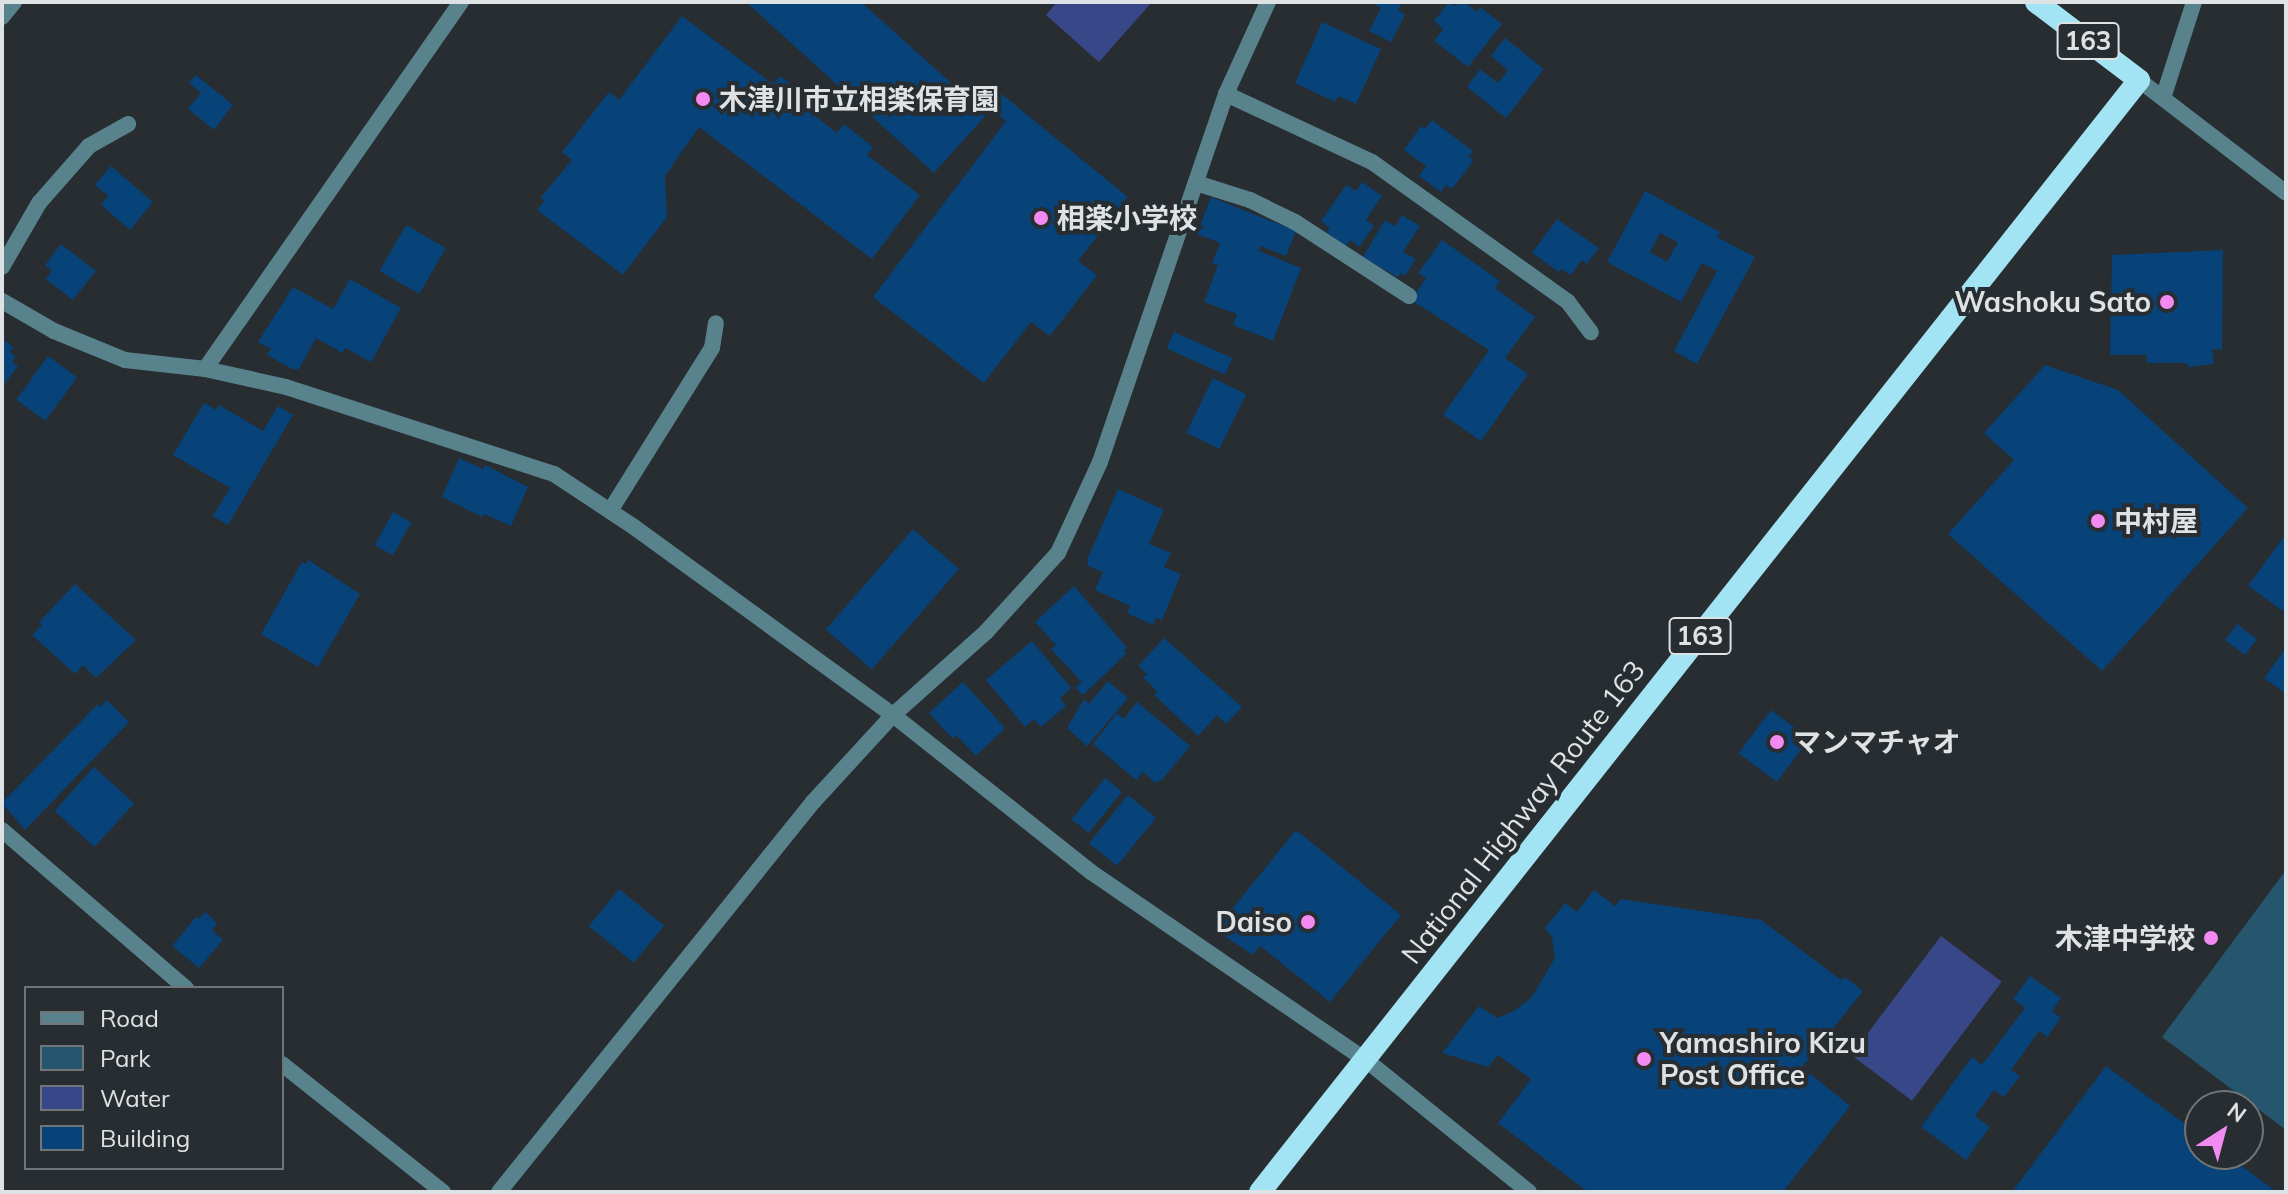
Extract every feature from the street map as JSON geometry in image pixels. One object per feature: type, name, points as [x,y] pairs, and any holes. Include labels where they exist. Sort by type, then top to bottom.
[{"type":"highway","name":"163","points":[[2036,2],[2139,80]]},
{"type":"highway","name":"National Highway Route 163","points":[[1260,1192],[2139,80]]},
{"type":"street","points":[[2,17],[14,2]]},
{"type":"street","points":[[205,369],[461,2]]},
{"type":"street","points":[[499,1192],[813,802],[893,715],[986,632],[1058,553],[1100,462],[1226,94],[1268,2]]},
{"type":"street","points":[[2163,98],[2194,2]]},
{"type":"street","points":[[2139,80],[2286,193]]},
{"type":"street","points":[[1226,94],[1372,162],[1568,302],[1591,332]]},
{"type":"street","points":[[2,267],[39,203],[89,146],[128,124]]},
{"type":"street","points":[[1196,183],[1250,200],[1295,222],[1409,296]]},
{"type":"street","points":[[2,301],[54,331],[125,360],[205,369],[286,387],[554,474],[893,715],[1091,872],[1366,1060],[1529,1192]]},
{"type":"street","points":[[610,511],[712,348],[716,323]]},
{"type":"street","points":[[2,830],[184,986]]},
{"type":"street","points":[[284,1066],[443,1192]]},
{"type":"green space","points":[[2286,870],[2286,1130],[2264,1114],[2264,1090],[2233,1090],[2162,1037]]},
{"type":"water","points":[[1057,2],[1152,2],[1099,62],[1046,15]]},
{"type":"water","points":[[1941,936],[2002,982],[1912,1101],[1851,1055]]},
{"type":"building","points":[[746,2],[861,2],[969,99],[987,82],[1128,197],[1078,261],[1097,275],[1050,336],[1031,322],[984,383],[873,297],[1006,121],[988,107],[983,113],[986,115],[934,173]]},
{"type":"building","points":[[1371,2],[1402,2],[1398,10],[1405,15],[1391,42],[1369,31],[1381,8]]},
{"type":"building","points":[[1449,2],[1455,6],[1464,2],[1477,12],[1480,7],[1502,24],[1468,67],[1434,41],[1443,29],[1434,21]]},
{"type":"building","points":[[682,16],[773,84],[780,76],[807,96],[801,105],[837,133],[844,124],[873,147],[867,155],[920,195],[872,259],[699,127],[665,176],[667,217],[623,275],[537,210],[544,201],[541,197],[572,160],[562,152],[609,92],[619,100]]},
{"type":"building","points":[[1322,22],[1381,49],[1356,104],[1338,96],[1335,102],[1295,83]]},
{"type":"building","points":[[1505,38],[1544,69],[1506,118],[1467,87],[1480,69],[1498,83],[1508,70],[1491,56]]},
{"type":"building","points":[[196,75],[233,105],[214,130],[188,109],[201,93],[189,83]]},
{"type":"building","points":[[1432,120],[1473,151],[1469,157],[1474,160],[1452,189],[1446,185],[1441,192],[1419,176],[1426,166],[1404,150],[1421,126],[1425,129]]},
{"type":"building","points":[[111,166],[153,202],[130,230],[101,205],[108,196],[95,185]]},
{"type":"building","points":[[1362,182],[1382,196],[1366,220],[1374,226],[1359,247],[1350,240],[1346,246],[1326,232],[1330,228],[1321,221],[1346,185],[1356,191]]},
{"type":"building","points":[[1645,191],[1720,232],[1717,237],[1755,257],[1697,364],[1674,351],[1717,271],[1702,263],[1681,302],[1607,262]],"holes":[[[1660,233],[1678,242],[1667,262],[1650,252]]]},
{"type":"building","points":[[1211,197],[1296,231],[1286,256],[1260,246],[1259,251],[1301,268],[1273,341],[1233,325],[1237,314],[1204,302],[1218,265],[1212,263],[1220,243],[1197,234]]},
{"type":"building","points":[[1402,215],[1420,226],[1403,252],[1416,259],[1405,276],[1401,273],[1397,277],[1363,257],[1385,220],[1395,226]]},
{"type":"building","points":[[1557,219],[1599,248],[1587,264],[1582,260],[1571,275],[1561,269],[1559,272],[1532,253]]},
{"type":"building","points":[[406,225],[446,248],[419,294],[380,271]]},
{"type":"building","points":[[1442,240],[1500,281],[1495,288],[1535,317],[1505,358],[1528,374],[1481,441],[1443,415],[1489,350],[1411,300],[1426,278],[1418,273]]},
{"type":"building","points":[[61,244],[96,271],[73,300],[46,279],[52,271],[45,265]]},
{"type":"building","name":"Washoku Sato","points":[[2223,250],[2222,350],[2212,349],[2214,364],[2188,367],[2187,363],[2147,363],[2147,355],[2110,355],[2112,255]]},
{"type":"building","points":[[350,279],[401,308],[371,362],[345,348],[342,353],[316,338],[299,369],[292,369],[267,355],[271,349],[258,342],[293,287],[333,309]]},
{"type":"building","points":[[1174,332],[1232,358],[1225,374],[1167,348]]},
{"type":"building","points":[[2,339],[13,347],[10,352],[16,357],[12,362],[18,366],[2,387]]},
{"type":"building","points":[[48,356],[77,377],[45,421],[16,400]]},
{"type":"building","name":"中村屋","points":[[2045,365],[2118,390],[2248,508],[2102,671],[1948,534],[2014,460],[1984,433]]},
{"type":"building","points":[[1213,378],[1246,394],[1220,449],[1186,433]]},
{"type":"building","points":[[204,403],[216,410],[219,405],[263,431],[278,406],[293,415],[228,525],[213,516],[230,488],[173,455]]},
{"type":"building","points":[[459,458],[483,469],[485,465],[528,487],[511,526],[484,514],[482,517],[442,497]]},
{"type":"building","points":[[1118,489],[1164,510],[1149,544],[1171,553],[1164,567],[1181,574],[1162,620],[1156,618],[1153,625],[1127,613],[1130,606],[1095,590],[1103,572],[1088,566],[1087,560]]},
{"type":"building","points":[[393,512],[411,522],[393,555],[375,545]]},
{"type":"building","points":[[913,529],[959,569],[872,669],[826,629]]},
{"type":"building","points":[[2286,534],[2286,613],[2248,586]]},
{"type":"building","points":[[308,560],[360,594],[318,667],[261,634],[302,562],[306,564]]},
{"type":"building","points":[[75,584],[136,640],[96,678],[83,665],[75,674],[32,635],[42,625],[39,622]]},
{"type":"building","points":[[1074,586],[1127,648],[1123,651],[1126,654],[1083,695],[1075,688],[1082,682],[1051,649],[1056,645],[1035,622]]},
{"type":"building","points":[[2237,624],[2257,639],[2245,655],[2225,640]]},
{"type":"building","points":[[1164,638],[1242,707],[1226,724],[1217,715],[1198,736],[1154,695],[1157,691],[1143,677],[1147,674],[1138,666]]},
{"type":"building","points":[[1032,641],[1071,688],[1060,698],[1066,706],[1041,727],[1034,719],[1025,727],[986,680]]},
{"type":"building","points":[[2286,648],[2286,694],[2264,678]]},
{"type":"building","points":[[1108,681],[1128,698],[1087,746],[1067,728],[1084,699],[1089,704]]},
{"type":"building","points":[[963,682],[1005,728],[976,756],[956,735],[953,739],[929,713]]},
{"type":"building","points":[[107,700],[129,722],[25,830],[2,803],[98,704],[100,707]]},
{"type":"building","points":[[1137,702],[1190,746],[1162,780],[1155,783],[1143,772],[1136,780],[1093,744],[1117,713],[1124,719]]},
{"type":"building","name":"マンマチャオ","points":[[1771,710],[1809,739],[1777,782],[1739,753]]},
{"type":"building","points":[[94,767],[134,803],[95,847],[55,811]]},
{"type":"building","points":[[1105,778],[1122,792],[1089,833],[1072,819]]},
{"type":"building","points":[[1128,795],[1156,818],[1117,866],[1089,843]]},
{"type":"building","name":"Daiso","points":[[1296,830],[1401,915],[1330,1002],[1260,946],[1253,955],[1215,930]]},
{"type":"building","points":[[619,889],[664,926],[634,963],[589,926]]},
{"type":"building","points":[[1594,890],[1615,906],[1621,899],[1761,920],[1841,980],[1845,977],[1863,991],[1802,1067],[1850,1106],[1783,1192],[1588,1192],[1498,1123],[1531,1079],[1498,1055],[1488,1067],[1442,1053],[1479,1006],[1497,1018],[1512,1012],[1531,998],[1555,958],[1552,937],[1545,928],[1565,903],[1577,912]]},
{"type":"building","points":[[205,912],[217,923],[212,930],[223,940],[199,968],[172,946],[196,917],[199,919]]},
{"type":"building","points":[[2030,976],[2061,998],[2052,1011],[2061,1018],[2047,1037],[2039,1031],[2011,1070],[2020,1076],[2004,1097],[1994,1090],[1975,1116],[1990,1127],[1966,1160],[1921,1127],[1972,1057],[1982,1065],[2025,1008],[2013,999]]},
{"type":"building","points":[[2106,1066],[2184,1123],[2184,1170],[2247,1170],[2277,1192],[2012,1192]]},
{"type":"place","name":"木津川市立相楽保育園","points":[[703,99]]},
{"type":"place","name":"相楽小学校","points":[[1041,218]]},
{"type":"place","name":"Washoku Sato","points":[[2167,302]]},
{"type":"place","name":"中村屋","points":[[2098,521]]},
{"type":"place","name":"マンマチャオ","points":[[1777,742]]},
{"type":"place","name":"Daiso","points":[[1308,922]]},
{"type":"place","name":"木津中学校","points":[[2211,938]]},
{"type":"place","name":"Yamashiro Kizu Post Office","points":[[1644,1059]]}]
